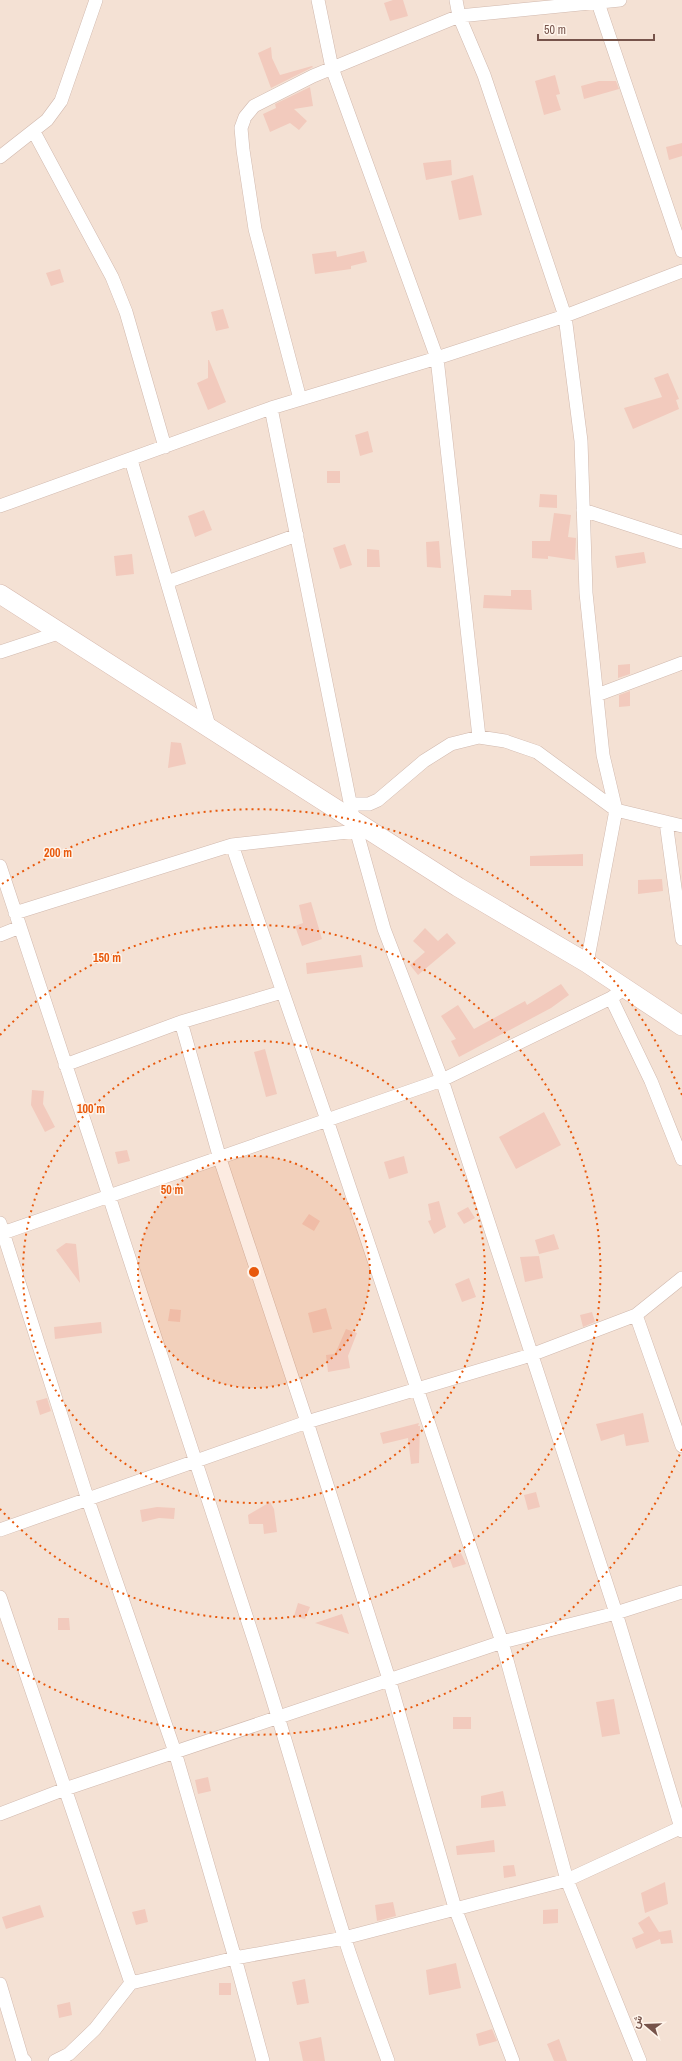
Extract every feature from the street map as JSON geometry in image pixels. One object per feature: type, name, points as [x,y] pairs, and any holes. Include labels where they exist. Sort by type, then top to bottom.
[{"type":"main road","points":[[0,594],[58,633],[158,694],[210,729],[354,819],[458,887],[588,963],[618,994],[682,1026]]},
{"type":"street","points":[[0,157],[48,120],[61,101],[96,0]]},
{"type":"street","points":[[318,0],[332,68],[437,358],[479,737]]},
{"type":"street","points":[[456,0],[460,16],[484,75],[565,316],[581,441],[586,593],[603,754],[616,810],[588,963]]},
{"type":"street","points":[[300,399],[255,229],[241,128],[245,117],[254,106],[332,68],[460,16],[620,0]]},
{"type":"street","points":[[598,1],[682,251]]},
{"type":"street","points":[[34,132],[115,284],[126,312],[165,447]]},
{"type":"street","points":[[0,506],[271,408],[437,358],[565,316],[682,271]]},
{"type":"street","points":[[55,2061],[69,2054],[95,2029],[131,1983],[235,1958],[344,1938],[567,1880],[682,1828],[616,1613],[530,1355],[442,1080],[384,929],[354,819],[271,408]]},
{"type":"street","points":[[130,460],[210,729]]},
{"type":"street","points":[[583,510],[682,542]]},
{"type":"street","points":[[166,582],[297,535]]},
{"type":"street","points":[[0,652],[58,633]]},
{"type":"street","points":[[597,695],[682,663]]},
{"type":"street","points":[[15,913],[232,845],[354,819],[369,804],[378,800],[424,761],[452,744],[479,737],[505,741],[537,752],[616,810],[682,826]]},
{"type":"street","points":[[666,822],[682,939]]},
{"type":"street","points":[[232,845],[327,1120],[502,1642],[567,1880],[640,2061]]},
{"type":"street","points":[[0,866],[65,1066],[111,1196],[197,1461],[279,1717],[344,1938],[388,2061]]},
{"type":"street","points":[[0,935],[20,927]]},
{"type":"street","points":[[65,1066],[181,1022],[282,992]]},
{"type":"street","points":[[263,2061],[235,1958],[174,1752],[88,1500],[1,1230],[111,1196],[442,1080],[618,994],[682,1159]]},
{"type":"street","points":[[181,1022],[220,1158],[307,1422],[389,1679],[455,1908],[513,2061]]},
{"type":"street","points":[[0,1530],[307,1422],[530,1355],[636,1315],[682,1278]]},
{"type":"street","points":[[636,1315],[682,1446]]},
{"type":"street","points":[[0,1814],[65,1789],[502,1642],[616,1613],[682,1592]]},
{"type":"street","points":[[0,1597],[131,1983]]},
{"type":"street","points":[[0,1984],[22,2058],[25,2061]]},
{"type":"shaded area","points":[[0,0],[682,0],[682,2061],[0,2061]]},
{"type":"building","points":[[393,0],[403,0],[408,16],[390,21],[384,3]]},
{"type":"building","points":[[271,47],[272,58],[280,75],[312,66],[313,67],[271,88],[258,53]]},
{"type":"building","points":[[555,75],[560,94],[556,95],[561,110],[544,115],[535,81]]},
{"type":"building","points":[[599,81],[616,81],[619,89],[584,99],[581,86]]},
{"type":"building","points":[[310,87],[313,106],[294,109],[307,121],[299,130],[290,123],[270,132],[263,114],[276,108],[275,104]]},
{"type":"building","points":[[682,143],[682,156],[669,160],[666,147]]},
{"type":"building","points":[[451,160],[452,175],[426,180],[423,163]]},
{"type":"building","points":[[473,175],[482,215],[459,220],[451,181]]},
{"type":"building","points":[[336,251],[337,257],[364,251],[367,262],[351,266],[351,269],[315,274],[312,254]]},
{"type":"building","points":[[60,269],[64,282],[51,286],[46,273]]},
{"type":"building","points":[[223,309],[229,328],[216,331],[211,312]]},
{"type":"building","points":[[208,360],[226,402],[208,410],[197,383],[208,378]]},
{"type":"building","points":[[668,373],[679,399],[676,400],[679,409],[633,429],[624,408],[662,397],[654,378]]},
{"type":"building","points":[[368,431],[373,452],[360,456],[355,435]]},
{"type":"building","points":[[327,471],[340,471],[340,483],[327,483]]},
{"type":"building","points":[[540,494],[557,495],[557,508],[539,507]]},
{"type":"building","points":[[204,510],[212,530],[195,537],[188,516]]},
{"type":"building","points":[[554,513],[571,515],[568,537],[576,538],[575,560],[548,556],[548,559],[532,558],[532,541],[550,541]]},
{"type":"building","points":[[439,541],[441,568],[427,567],[426,542]]},
{"type":"building","points":[[345,544],[352,565],[340,569],[333,548]]},
{"type":"building","points":[[367,549],[379,550],[380,567],[367,567]]},
{"type":"building","points":[[644,552],[646,563],[617,568],[615,556]]},
{"type":"building","points":[[132,554],[134,574],[116,576],[114,556]]},
{"type":"building","points":[[511,590],[531,590],[532,610],[483,608],[484,595],[511,596]]},
{"type":"building","points":[[630,664],[630,674],[618,678],[618,665]]},
{"type":"building","points":[[630,691],[630,706],[619,707],[619,695]]},
{"type":"building","points":[[171,742],[181,743],[186,764],[168,768]]},
{"type":"building","points":[[583,854],[583,866],[530,866],[530,856]]},
{"type":"building","points":[[662,879],[663,891],[638,894],[638,880]]},
{"type":"building","points":[[311,902],[322,939],[302,946],[295,926],[303,923],[299,905]]},
{"type":"building","points":[[425,928],[438,941],[447,933],[456,943],[418,975],[410,965],[425,952],[413,941]]},
{"type":"building","points":[[361,955],[363,967],[307,974],[306,963]]},
{"type":"building","points":[[561,984],[569,995],[551,1008],[459,1057],[451,1041],[456,1039],[441,1016],[458,1005],[474,1029],[525,1001],[527,1005]]},
{"type":"building","points":[[265,1049],[277,1094],[266,1097],[254,1052]]},
{"type":"building","points":[[32,1090],[44,1091],[43,1104],[55,1127],[45,1132],[31,1105]]},
{"type":"building","points":[[544,1112],[561,1145],[516,1169],[499,1137]]},
{"type":"building","points":[[127,1150],[130,1161],[118,1164],[115,1152]]},
{"type":"building","points":[[404,1156],[408,1173],[389,1179],[384,1162]]},
{"type":"building","points":[[439,1201],[446,1227],[434,1234],[428,1221],[431,1220],[428,1204]]},
{"type":"building","points":[[468,1207],[475,1218],[464,1224],[457,1213]]},
{"type":"building","points":[[309,1214],[320,1221],[314,1231],[302,1224]]},
{"type":"building","points":[[554,1234],[559,1249],[539,1254],[535,1240]]},
{"type":"building","points":[[66,1243],[76,1244],[80,1283],[56,1250]]},
{"type":"building","points":[[539,1256],[543,1278],[525,1282],[520,1257]]},
{"type":"building","points":[[469,1278],[476,1297],[462,1302],[455,1284]]},
{"type":"building","points":[[326,1308],[332,1329],[313,1333],[308,1313]]},
{"type":"building","points":[[170,1309],[181,1310],[180,1322],[168,1321]]},
{"type":"building","points":[[592,1312],[595,1322],[583,1327],[580,1315]]},
{"type":"building","points":[[101,1322],[102,1333],[55,1339],[54,1327]]},
{"type":"building","points":[[346,1329],[357,1333],[348,1356],[350,1368],[328,1372],[326,1355],[335,1354]]},
{"type":"building","points":[[47,1398],[51,1411],[40,1415],[36,1401]]},
{"type":"building","points":[[643,1413],[649,1442],[626,1446],[624,1434],[601,1441],[596,1424]]},
{"type":"building","points":[[419,1423],[419,1463],[411,1464],[408,1438],[383,1444],[380,1433]]},
{"type":"building","points":[[536,1492],[540,1507],[528,1510],[524,1495]]},
{"type":"building","points":[[270,1502],[274,1509],[277,1532],[264,1534],[263,1524],[249,1524],[248,1515]]},
{"type":"building","points":[[157,1507],[175,1508],[174,1519],[159,1518],[142,1522],[140,1510]]},
{"type":"building","points":[[461,1553],[466,1564],[453,1568],[449,1557]]},
{"type":"building","points":[[298,1603],[310,1607],[305,1619],[294,1616]]},
{"type":"building","points":[[342,1614],[349,1634],[315,1623]]},
{"type":"building","points":[[58,1618],[69,1618],[70,1630],[58,1630]]},
{"type":"building","points":[[614,1699],[620,1734],[602,1737],[596,1702]]},
{"type":"building","points":[[453,1717],[471,1717],[471,1729],[453,1729]]},
{"type":"building","points":[[208,1777],[211,1791],[198,1794],[195,1780]]},
{"type":"building","points":[[503,1791],[506,1806],[481,1808],[481,1796]]},
{"type":"building","points":[[494,1840],[495,1852],[457,1855],[456,1846]]},
{"type":"building","points":[[514,1865],[516,1876],[504,1878],[503,1866]]},
{"type":"building","points":[[665,1882],[668,1904],[645,1913],[641,1893]]},
{"type":"building","points":[[393,1902],[396,1916],[377,1921],[375,1905]]},
{"type":"building","points":[[40,1905],[44,1917],[6,1929],[2,1917]]},
{"type":"building","points":[[145,1909],[148,1922],[136,1925],[132,1912]]},
{"type":"building","points":[[558,1909],[558,1923],[543,1924],[543,1910]]},
{"type":"building","points":[[649,1916],[659,1932],[671,1930],[673,1943],[661,1944],[660,1939],[636,1949],[632,1938],[644,1933],[638,1923]]},
{"type":"building","points":[[456,1963],[461,1988],[429,1995],[426,1970]]},
{"type":"building","points":[[305,1979],[309,2003],[297,2005],[292,1982]]},
{"type":"building","points":[[219,1983],[231,1983],[231,1995],[219,1995]]},
{"type":"building","points":[[70,2002],[72,2015],[59,2018],[57,2005]]},
{"type":"building","points":[[492,2029],[497,2041],[479,2046],[476,2034]]},
{"type":"building","points":[[321,2037],[325,2061],[303,2061],[299,2042]]},
{"type":"building","points":[[559,2039],[567,2061],[554,2061],[547,2044]]}]
